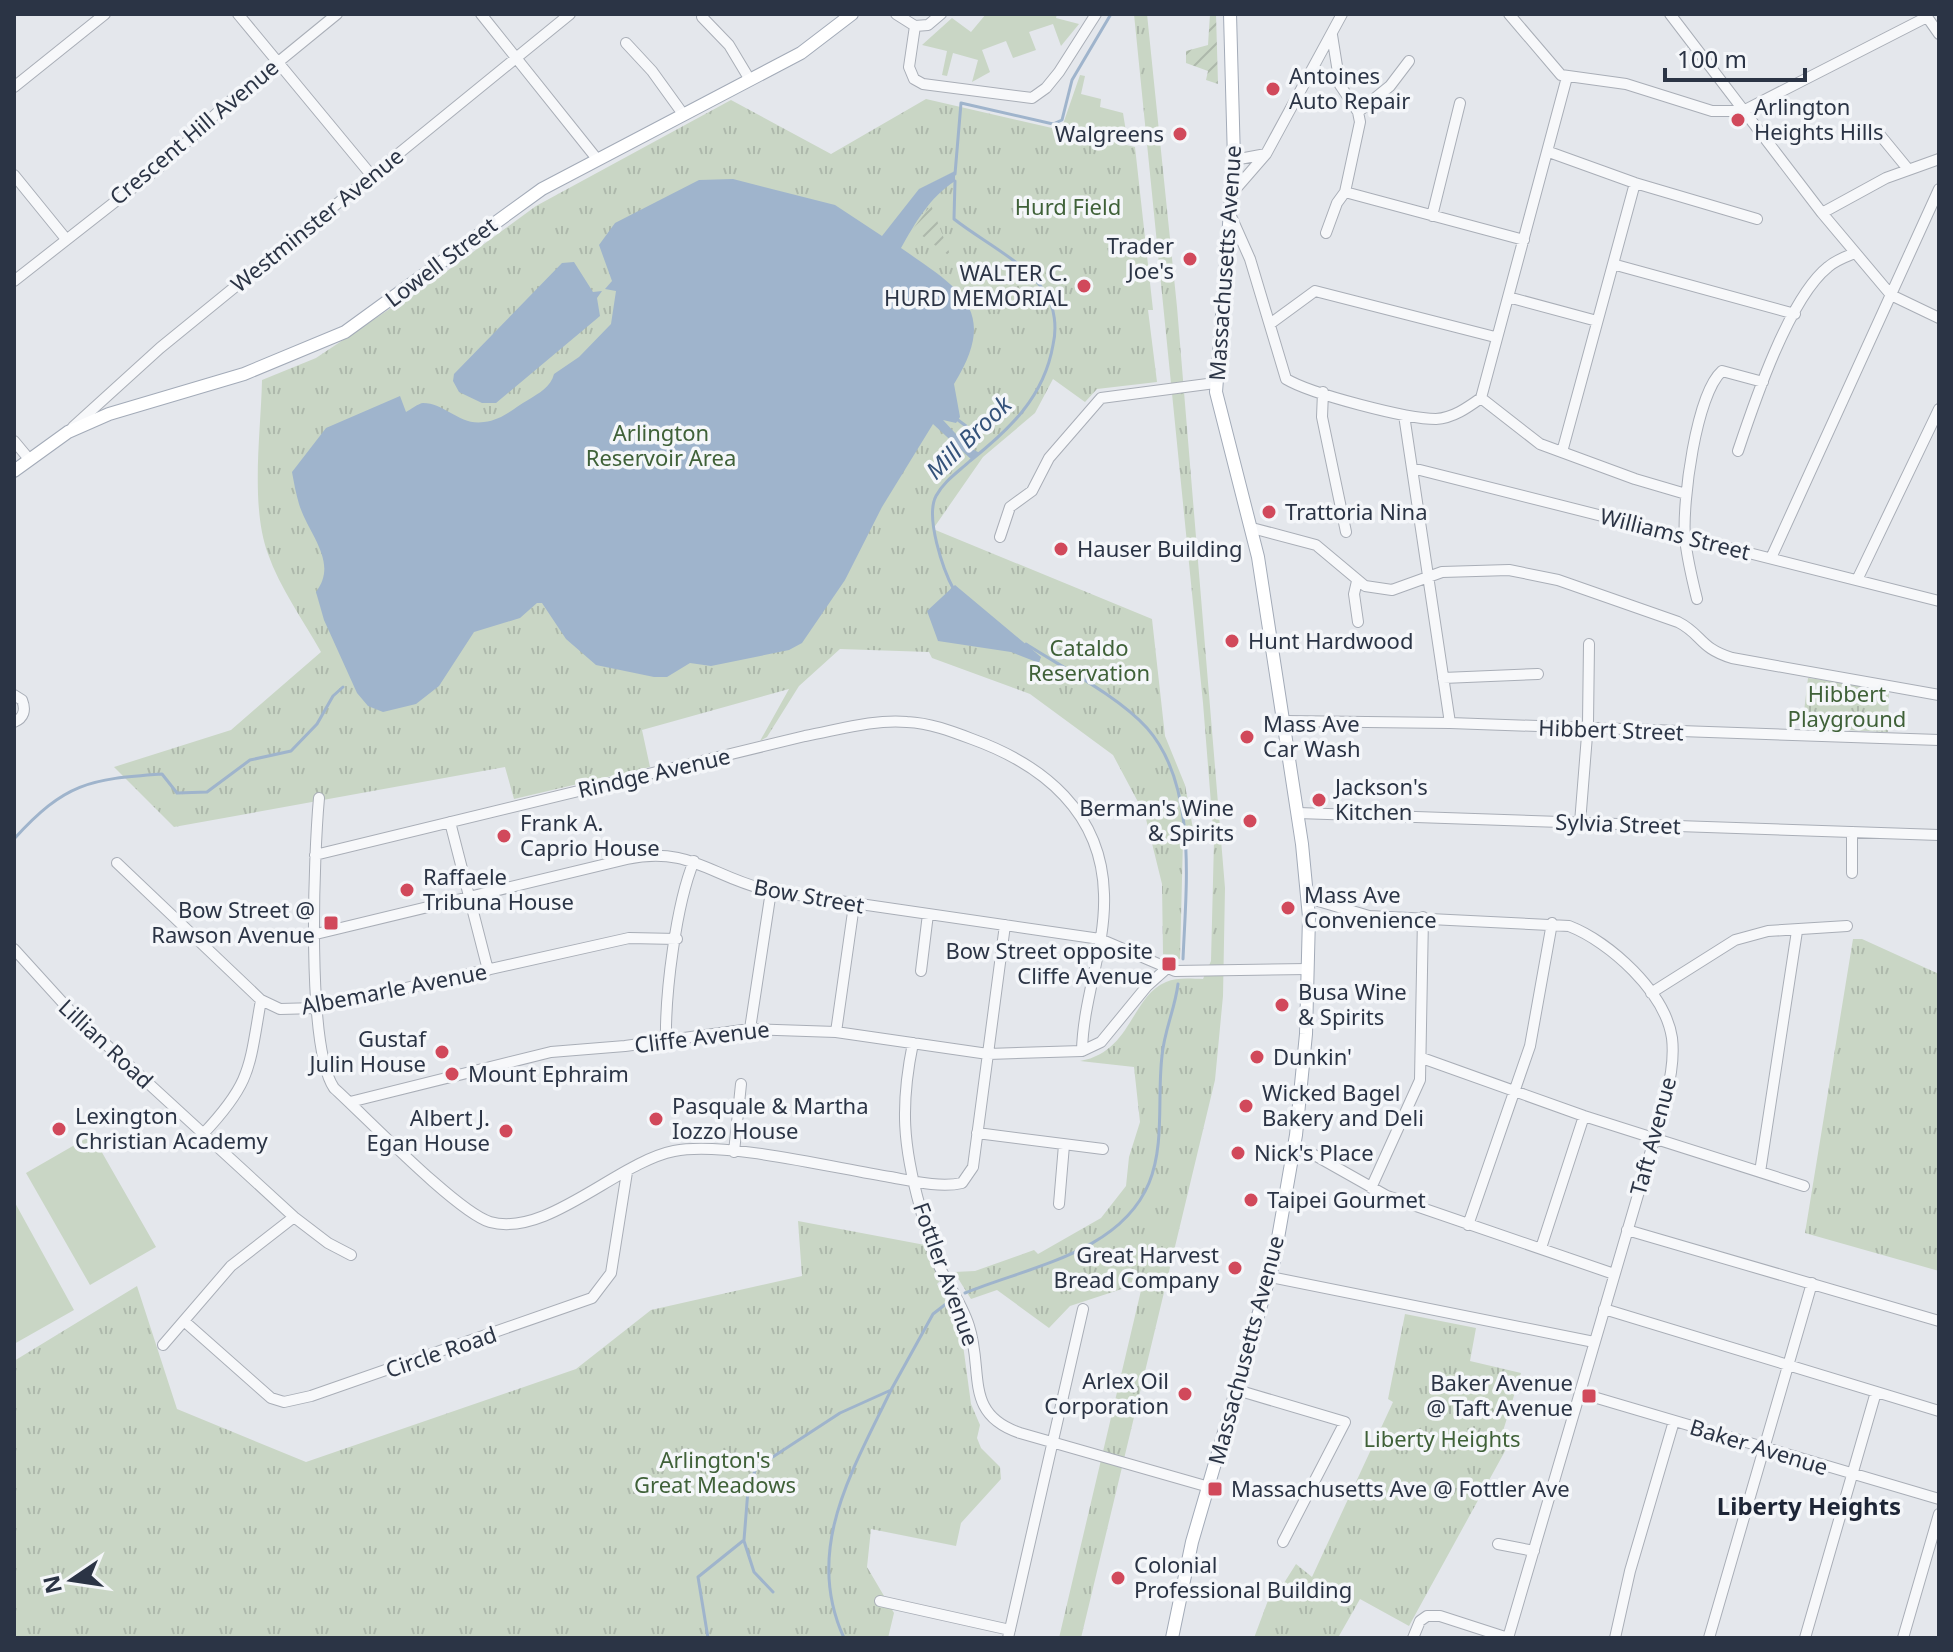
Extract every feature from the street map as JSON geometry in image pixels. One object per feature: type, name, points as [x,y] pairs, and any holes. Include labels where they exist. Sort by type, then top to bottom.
[{"type":"main road","name":"Lowell Street","points":[[14,471],[68,432],[109,414],[244,374],[345,332],[542,189],[820,42],[852,14]]},
{"type":"main road","name":"Massachusetts Avenue","points":[[1172,1638],[1192,1542],[1270,1277],[1294,1149],[1305,1055],[1308,898],[1298,813],[1252,528],[1218,407],[1215,383],[1233,192],[1230,14]]},
{"type":"street","points":[[14,87],[105,14]]},
{"type":"street","points":[[238,14],[372,176]]},
{"type":"street","name":"Crescent Hill Avenue","points":[[14,281],[167,161],[222,108],[337,14]]},
{"type":"street","points":[[481,14],[597,159]]},
{"type":"street","name":"Westminster Avenue","points":[[68,432],[160,348],[570,14]]},
{"type":"street","points":[[896,14],[915,26],[928,25],[941,14]]},
{"type":"street","points":[[915,26],[909,67],[917,82],[1027,99],[1046,88],[1096,14]]},
{"type":"street","points":[[1233,192],[1266,154],[1342,14]]},
{"type":"street","points":[[1509,14],[1553,70],[1567,77],[1626,84],[1712,111],[1743,111],[1926,16],[1939,34]]},
{"type":"street","points":[[1670,14],[1822,213],[1891,295],[1939,318]]},
{"type":"street","points":[[702,17],[729,45],[750,80]]},
{"type":"street","points":[[1326,233],[1337,203],[1345,192],[1360,122],[1358,112],[1340,85],[1332,35]]},
{"type":"street","points":[[626,43],[652,71],[683,114]]},
{"type":"street","points":[[1358,112],[1390,86],[1409,61]]},
{"type":"street","points":[[1230,214],[1250,259],[1284,376],[1323,392],[1404,415],[1437,419],[1452,416],[1481,398],[1567,77]]},
{"type":"street","points":[[1432,216],[1460,103]]},
{"type":"street","points":[[1880,135],[1908,169]]},
{"type":"street","points":[[1549,152],[1635,183],[1757,219]]},
{"type":"street","points":[[1234,160],[1266,154]]},
{"type":"street","points":[[1822,213],[1844,198],[1908,169],[1939,159]]},
{"type":"street","points":[[14,175],[66,239]]},
{"type":"street","points":[[1562,452],[1597,321],[1616,265],[1635,183]]},
{"type":"street","points":[[1771,558],[1939,189]]},
{"type":"street","points":[[1345,192],[1524,240]]},
{"type":"street","points":[[1738,451],[1763,382],[1806,292],[1826,268],[1855,253]]},
{"type":"street","points":[[1616,265],[1795,314]]},
{"type":"street","points":[[1270,324],[1315,291],[1495,337]]},
{"type":"street","points":[[1508,297],[1597,321]]},
{"type":"street","points":[[1697,599],[1685,537],[1686,494],[1709,390],[1722,371],[1763,382]]},
{"type":"street","points":[[1000,537],[1010,507],[1032,491],[1049,458],[1096,401],[1108,395],[1215,383]]},
{"type":"street","points":[[1323,392],[1322,417],[1346,532]]},
{"type":"street","points":[[1481,398],[1540,444],[1686,494]]},
{"type":"street","points":[[1857,580],[1939,409]]},
{"type":"street","points":[[1404,415],[1450,723]]},
{"type":"street","points":[[14,441],[29,459]]},
{"type":"street","name":"Williams Street","points":[[1412,468],[1939,601]]},
{"type":"street","points":[[1252,528],[1316,545],[1357,581],[1392,590],[1442,572],[1475,568],[1509,570],[1558,580],[1678,622],[1707,649],[1732,658],[1939,695]]},
{"type":"street","points":[[1357,581],[1354,594],[1358,622]]},
{"type":"street","points":[[1580,823],[1589,644]]},
{"type":"street","points":[[1443,678],[1538,674]]},
{"type":"street","points":[[14,695],[22,700],[25,709],[22,717],[14,722]]},
{"type":"street","name":"Hibbert Street","points":[[1283,721],[1450,723],[1939,740]]},
{"type":"street","name":"Rindge Avenue","points":[[315,855],[805,736],[874,723],[907,722],[945,729],[1031,766],[1065,793],[1088,824],[1102,872],[1105,896],[1083,1025],[1082,1051]]},
{"type":"street","points":[[319,798],[315,855],[317,1008],[322,1065],[334,1088],[464,1207],[495,1223],[514,1224],[542,1215],[651,1158],[672,1151],[734,1152],[949,1185],[967,1179],[973,1167],[1005,925]]},
{"type":"street","name":"Sylvia Street","points":[[1298,813],[1939,835]]},
{"type":"street","points":[[450,822],[488,970]]},
{"type":"street","points":[[1852,832],[1852,873]]},
{"type":"street","name":"Bow Street","points":[[316,934],[641,856],[673,854],[694,861],[729,880],[771,891],[1100,939],[1166,969],[1218,972],[1308,969]]},
{"type":"street","points":[[666,1041],[686,879],[694,861]]},
{"type":"street","points":[[117,863],[261,1000],[247,1077],[232,1104],[203,1134]]},
{"type":"street","points":[[750,1029],[771,891]]},
{"type":"street","name":"Taft Avenue","points":[[1308,898],[1369,916],[1552,923],[1594,936],[1624,961],[1651,993],[1671,1034],[1673,1060],[1654,1139],[1508,1638]]},
{"type":"street","points":[[836,1032],[854,905]]},
{"type":"street","points":[[921,971],[928,914]]},
{"type":"street","points":[[1371,1188],[1414,1100],[1422,1058],[1423,917]]},
{"type":"street","points":[[1468,1225],[1530,1046],[1552,923]]},
{"type":"street","points":[[1651,993],[1735,940],[1768,931],[1847,926]]},
{"type":"street","points":[[1760,1172],[1797,931]]},
{"type":"street","name":"Albemarle Avenue","points":[[261,1000],[280,1009],[317,1008],[629,938],[677,939]]},
{"type":"street","name":"Lillian Road","points":[[14,949],[74,1015],[294,1217],[328,1243],[351,1255]]},
{"type":"street","points":[[1082,1051],[1101,1042],[1147,986],[1166,969]]},
{"type":"street","name":"Cliffe Avenue","points":[[350,1102],[551,1052],[750,1029],[836,1032],[988,1054],[1082,1051]]},
{"type":"street","name":"Fottler Avenue","points":[[913,1043],[903,1110],[904,1138],[934,1254],[971,1331],[984,1410],[999,1426],[1209,1487]]},
{"type":"street","points":[[1422,1058],[1584,1116],[1804,1186]]},
{"type":"street","points":[[734,1152],[741,1084]]},
{"type":"street","points":[[1541,1248],[1584,1116]]},
{"type":"street","points":[[977,1133],[1103,1149]]},
{"type":"street","points":[[1059,1204],[1064,1145]]},
{"type":"street","points":[[1294,1149],[1309,1152],[1371,1188],[1468,1225],[1614,1274]]},
{"type":"street","name":"Circle Road","points":[[184,1321],[271,1398],[284,1402],[311,1396],[592,1298],[611,1273],[627,1172]]},
{"type":"street","points":[[163,1345],[231,1266],[294,1217]]},
{"type":"street","points":[[1627,1230],[1939,1321]]},
{"type":"street","points":[[1270,1277],[1594,1342]]},
{"type":"street","points":[[1709,1638],[1812,1283]]},
{"type":"street","points":[[880,1601],[1009,1634],[1083,1309]]},
{"type":"street","points":[[1604,1309],[1939,1411]]},
{"type":"street","points":[[1237,1390],[1345,1422],[1283,1542]]},
{"type":"street","points":[[1805,1638],[1876,1392]]},
{"type":"street","name":"Baker Avenue","points":[[1580,1393],[1939,1499]]},
{"type":"street","points":[[1615,1638],[1630,1571],[1674,1421]]},
{"type":"street","points":[[1903,1638],[1939,1514]]},
{"type":"street","points":[[1498,1544],[1534,1551]]},
{"type":"street","points":[[1413,1638],[1420,1621],[1427,1616],[1440,1616],[1508,1638]]},
{"type":"green space","points":[[986,14],[1057,14],[1056,18],[1079,24],[1061,46],[1053,24],[1029,32],[1036,50],[1013,58],[1006,41],[982,50],[990,72],[972,82],[978,60],[953,53],[947,76],[942,75],[947,51],[922,45],[952,18],[971,32]]},
{"type":"green space","points":[[1134,14],[1147,14],[1177,307],[1225,888],[1223,996],[1215,1080],[1081,1638],[1059,1638],[1143,1282],[1070,1306],[1049,1328],[997,1290],[971,1299],[954,1272],[975,1271],[1034,1250],[1038,1254],[1101,1218],[1126,1186],[1129,1157],[1140,1122],[1134,1067],[1080,1061],[1097,1056],[1110,1047],[1154,989],[1175,979],[1203,979],[1211,961],[1214,841],[1203,703]]},
{"type":"green space","points":[[1210,14],[1216,14],[1218,84],[1206,80],[1208,71],[1186,63],[1186,51],[1208,45]]},
{"type":"green space","points":[[1080,75],[1085,76],[1081,94],[1101,99],[1100,107],[1123,113],[1128,144],[1062,127]]},
{"type":"green space","name":"Arlington Reservoir Area","points":[[926,99],[1135,147],[1153,310],[1148,310],[1157,382],[1097,389],[1085,402],[1053,379],[1035,413],[983,457],[933,529],[1152,619],[1165,736],[1185,785],[1195,840],[1183,839],[1180,959],[1163,954],[1162,884],[1145,815],[1113,755],[1030,694],[932,658],[929,652],[840,649],[799,686],[767,737],[760,741],[789,689],[642,730],[650,767],[514,799],[505,767],[174,827],[114,767],[231,730],[321,652],[279,579],[263,535],[258,491],[262,380],[316,358],[391,308],[395,309],[536,206],[731,100],[831,154]]},
{"type":"green space","points":[[931,205],[951,257],[913,229]]},
{"type":"green space","name":"Hibbert Playground","points":[[1808,678],[1889,688],[1888,732],[1802,728]]},
{"type":"green space","points":[[1853,939],[1862,939],[1939,974],[1939,1271],[1805,1233]]},
{"type":"green space","points":[[92,1135],[156,1247],[90,1285],[26,1173]]},
{"type":"green space","points":[[14,1201],[74,1310],[14,1344]]},
{"type":"green space","name":"Arlington's Great Meadows","points":[[798,1221],[925,1245],[941,1280],[937,1284],[961,1330],[971,1404],[980,1425],[977,1438],[981,1448],[1000,1467],[1001,1479],[961,1523],[956,1546],[871,1529],[867,1567],[894,1613],[888,1638],[14,1638],[14,1361],[137,1286],[177,1409],[306,1462],[576,1369],[651,1310],[802,1276]]},
{"type":"green space","name":"Liberty Heights","points":[[1405,1314],[1476,1328],[1470,1361],[1521,1373],[1503,1431],[1511,1434],[1510,1442],[1409,1626],[1360,1599],[1339,1636],[1342,1638],[1254,1638],[1276,1579],[1284,1583],[1296,1564],[1312,1577],[1393,1402],[1388,1399]]},
{"type":"water","points":[[955,171],[955,181],[930,203],[901,248],[956,290],[967,304],[973,319],[973,337],[967,359],[954,384],[960,417],[956,423],[943,420],[968,447],[980,453],[972,460],[933,424],[882,507],[845,580],[802,643],[789,650],[711,666],[690,663],[667,677],[654,677],[596,665],[566,639],[542,603],[537,603],[520,618],[474,632],[439,686],[416,704],[383,712],[368,706],[357,693],[324,620],[316,592],[322,581],[323,559],[299,504],[292,472],[326,428],[400,396],[406,412],[421,403],[431,404],[467,421],[484,422],[508,413],[536,395],[547,386],[554,374],[579,357],[611,324],[616,291],[605,289],[612,281],[599,245],[615,223],[699,180],[733,179],[835,205],[882,236],[919,189]]},
{"type":"water","points":[[574,262],[593,292],[602,291],[597,298],[600,316],[496,403],[482,403],[459,392],[453,381],[454,374],[562,263]]},
{"type":"water","points":[[955,585],[1041,657],[1039,663],[1011,652],[938,641],[927,611]]},
{"type":"waterway","name":"Mill Brook","points":[[955,174],[961,103],[1053,124],[1062,120],[1072,80],[1111,14]]},
{"type":"waterway","name":"Mill Brook","points":[[954,590],[934,530],[933,505],[936,496],[952,477],[999,437],[1033,396],[1048,364],[1055,325],[1048,298],[1036,281],[1015,261],[954,219],[955,181]]},
{"type":"waterway","points":[[958,420],[966,426]]},
{"type":"waterway","name":"Mill Brook","points":[[1026,644],[1090,683],[1135,716],[1163,752],[1175,778],[1185,838],[1183,959]]},
{"type":"waterway","points":[[14,839],[64,795],[97,782],[162,774],[177,793],[207,792],[250,760],[291,751],[317,724],[333,696],[343,687]]},
{"type":"waterway","points":[[965,1293],[1043,1265],[1095,1242],[1117,1226],[1135,1207],[1154,1168],[1160,1120],[1163,1047],[1178,984]]},
{"type":"waterway","name":"Mill Brook","points":[[708,1638],[698,1577],[744,1540],[748,1490],[756,1468],[840,1413],[891,1390],[933,1314],[951,1300]]},
{"type":"waterway","points":[[844,1638],[833,1605],[829,1573],[831,1542],[849,1480],[891,1390]]},
{"type":"waterway","points":[[744,1541],[754,1572],[773,1592]]},
{"type":"place","name":"Antoines Auto Repair","points":[[1273,89]]},
{"type":"place","name":"Arlington Heights Hills","points":[[1738,120]]},
{"type":"place","name":"Walgreens","points":[[1180,134]]},
{"type":"place","name":"Trader Joe's","points":[[1190,259]]},
{"type":"place","name":"WALTER C. HURD MEMORIAL","points":[[1084,286]]},
{"type":"place","name":"Trattoria Nina","points":[[1269,512]]},
{"type":"place","name":"Hauser Building","points":[[1061,549]]},
{"type":"place","name":"Hunt Hardwood","points":[[1232,641]]},
{"type":"place","name":"Mass Ave Car Wash","points":[[1247,737]]},
{"type":"place","name":"Jackson's Kitchen","points":[[1319,800]]},
{"type":"place","name":"Berman's Wine & Spirits","points":[[1250,821]]},
{"type":"place","name":"Frank A. Caprio House","points":[[504,836]]},
{"type":"place","name":"Raffaele Tribuna House","points":[[407,890]]},
{"type":"place","name":"Mass Ave Convenience","points":[[1288,908]]},
{"type":"place","name":"Bow Street @ Rawson Avenue","points":[[331,923]]},
{"type":"place","name":"Bow Street opposite Cliffe Avenue","points":[[1169,964]]},
{"type":"place","name":"Busa Wine & Spirits","points":[[1282,1005]]},
{"type":"place","name":"Gustaf Julin House","points":[[442,1052]]},
{"type":"place","name":"Dunkin'","points":[[1257,1057]]},
{"type":"place","name":"Mount Ephraim","points":[[452,1074]]},
{"type":"place","name":"Wicked Bagel Bakery and Deli","points":[[1246,1106]]},
{"type":"place","name":"Pasquale & Martha Iozzo House","points":[[656,1119]]},
{"type":"place","name":"Lexington Christian Academy","points":[[59,1129]]},
{"type":"place","name":"Albert J. Egan House","points":[[506,1131]]},
{"type":"place","name":"Nick's Place","points":[[1238,1153]]},
{"type":"place","name":"Taipei Gourmet","points":[[1251,1200]]},
{"type":"place","name":"Great Harvest Bread Company","points":[[1235,1268]]},
{"type":"place","name":"Arlex Oil Corporation","points":[[1185,1394]]},
{"type":"place","name":"Baker Avenue @ Taft Avenue","points":[[1589,1396]]},
{"type":"place","name":"Massachusetts Ave @ Fottler Ave","points":[[1215,1489]]},
{"type":"place","name":"Colonial Professional Building","points":[[1118,1578]]},
{"type":"district","name":"Liberty Heights","points":[[1809,1507]]},
{"type":"park label","name":"Hurd Field","points":[[1068,207]]},
{"type":"park label","name":"Cataldo Reservation","points":[[1089,660]]}]
